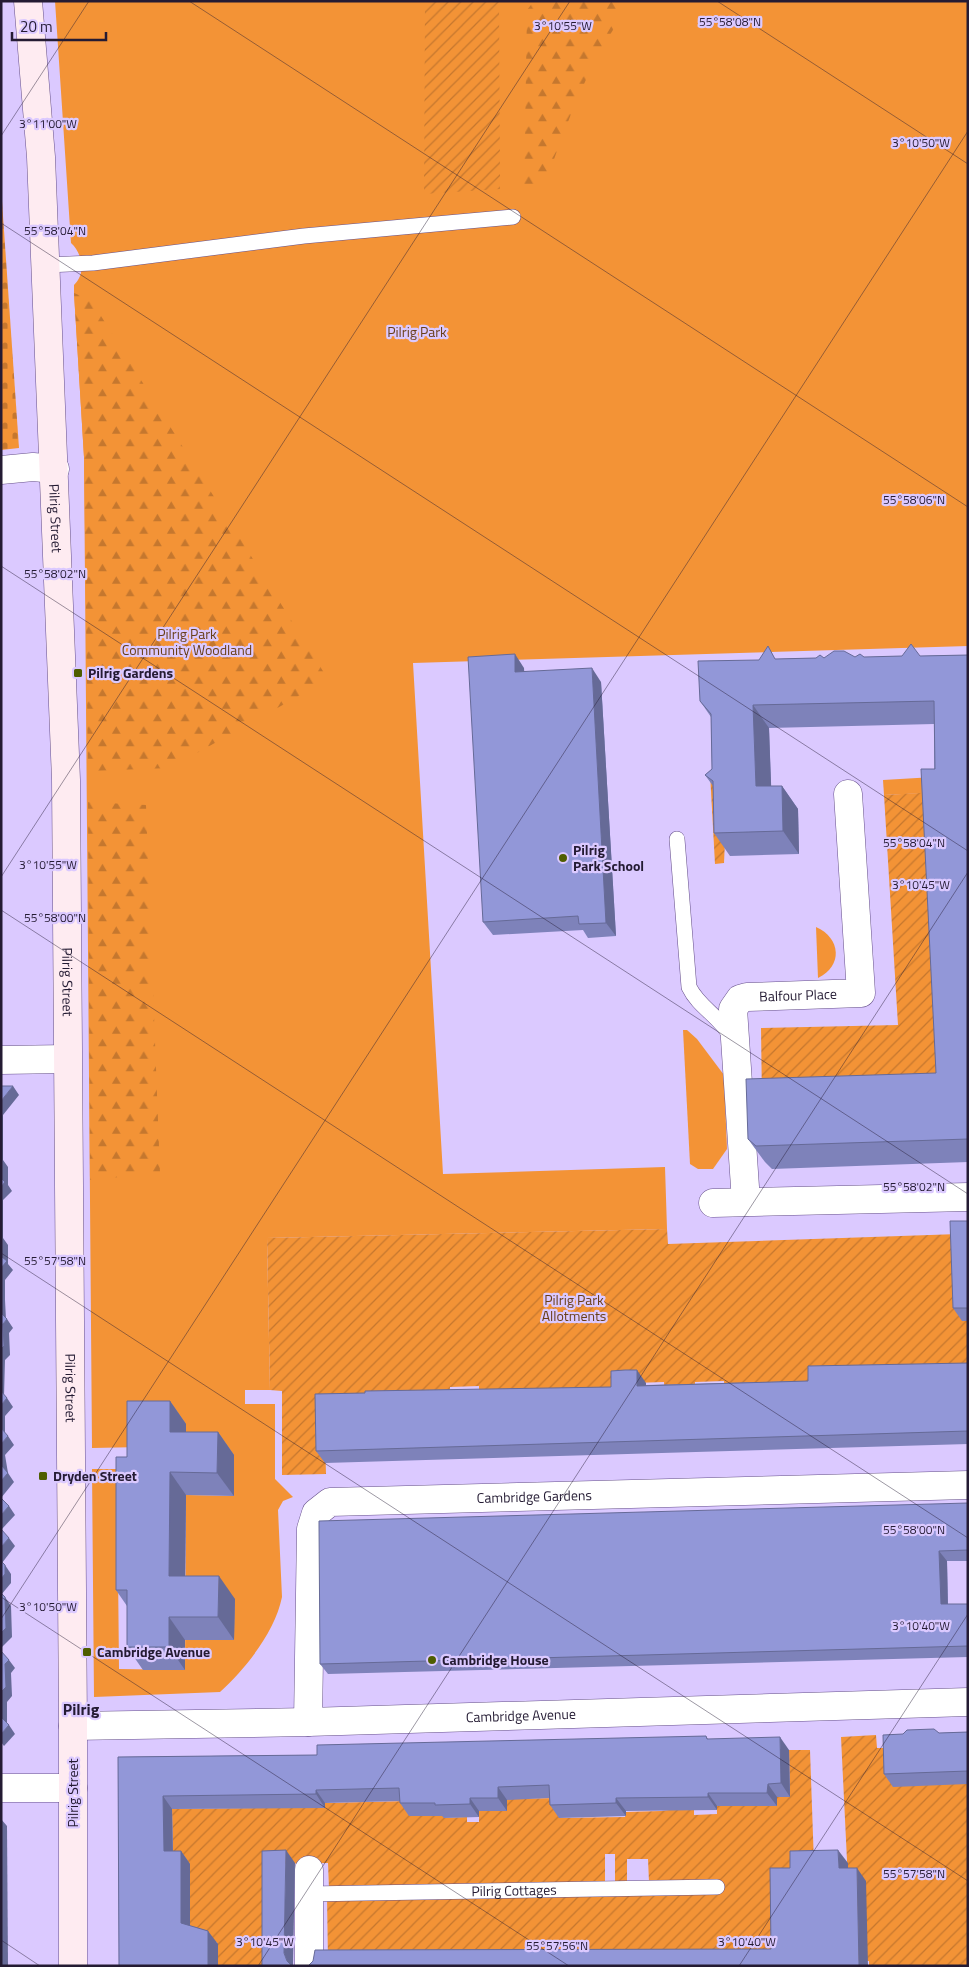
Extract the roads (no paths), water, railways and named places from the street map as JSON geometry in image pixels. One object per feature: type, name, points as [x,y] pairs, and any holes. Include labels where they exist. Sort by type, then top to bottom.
[{"type":"street","name":"Pilrig Street","points":[[28,1],[41,157],[66,780],[73,1966]]},
{"type":"street","points":[[1,470],[33,467],[55,469]]},
{"type":"street","name":"Balfour Place","points":[[746,1202],[733,1009],[736,1003],[744,997],[861,993],[848,794]]},
{"type":"street","points":[[1,1060],[67,1059]]},
{"type":"street","points":[[713,1203],[968,1197]]},
{"type":"street","name":"Cambridge Gardens","points":[[308,1722],[311,1529],[316,1513],[330,1502],[968,1485]]},
{"type":"street","name":"Cambridge Avenue","points":[[73,1726],[308,1722],[968,1702]]},
{"type":"street","points":[[1,1788],[73,1788]]},
{"type":"street","points":[[309,1882],[309,1966]]},
{"type":"lane","points":[[46,265],[94,263],[304,236],[513,217]]},
{"type":"lane","points":[[677,839],[689,986],[702,1007],[720,1021],[728,1031],[736,1053]]},
{"type":"lane","name":"Pilrig Cottages","points":[[309,1882],[718,1887]]},
{"type":"place","name":"Pilrig Gardens","points":[[78,673]]},
{"type":"place","name":"Pilrig Park School","points":[[563,858]]},
{"type":"place","name":"Dryden Street","points":[[43,1476]]},
{"type":"place","name":"Cambridge Avenue","points":[[87,1652]]},
{"type":"place","name":"Cambridge House","points":[[432,1660]]},
{"type":"district","name":"Pilrig","points":[[81,1709]]},
{"type":"park label","name":"Pilrig Park","points":[[417,332]]},
{"type":"park label","name":"Pilrig Park Community Woodland","points":[[187,642]]},
{"type":"park label","name":"Pilrig Park Allotments","points":[[574,1308]]}]
